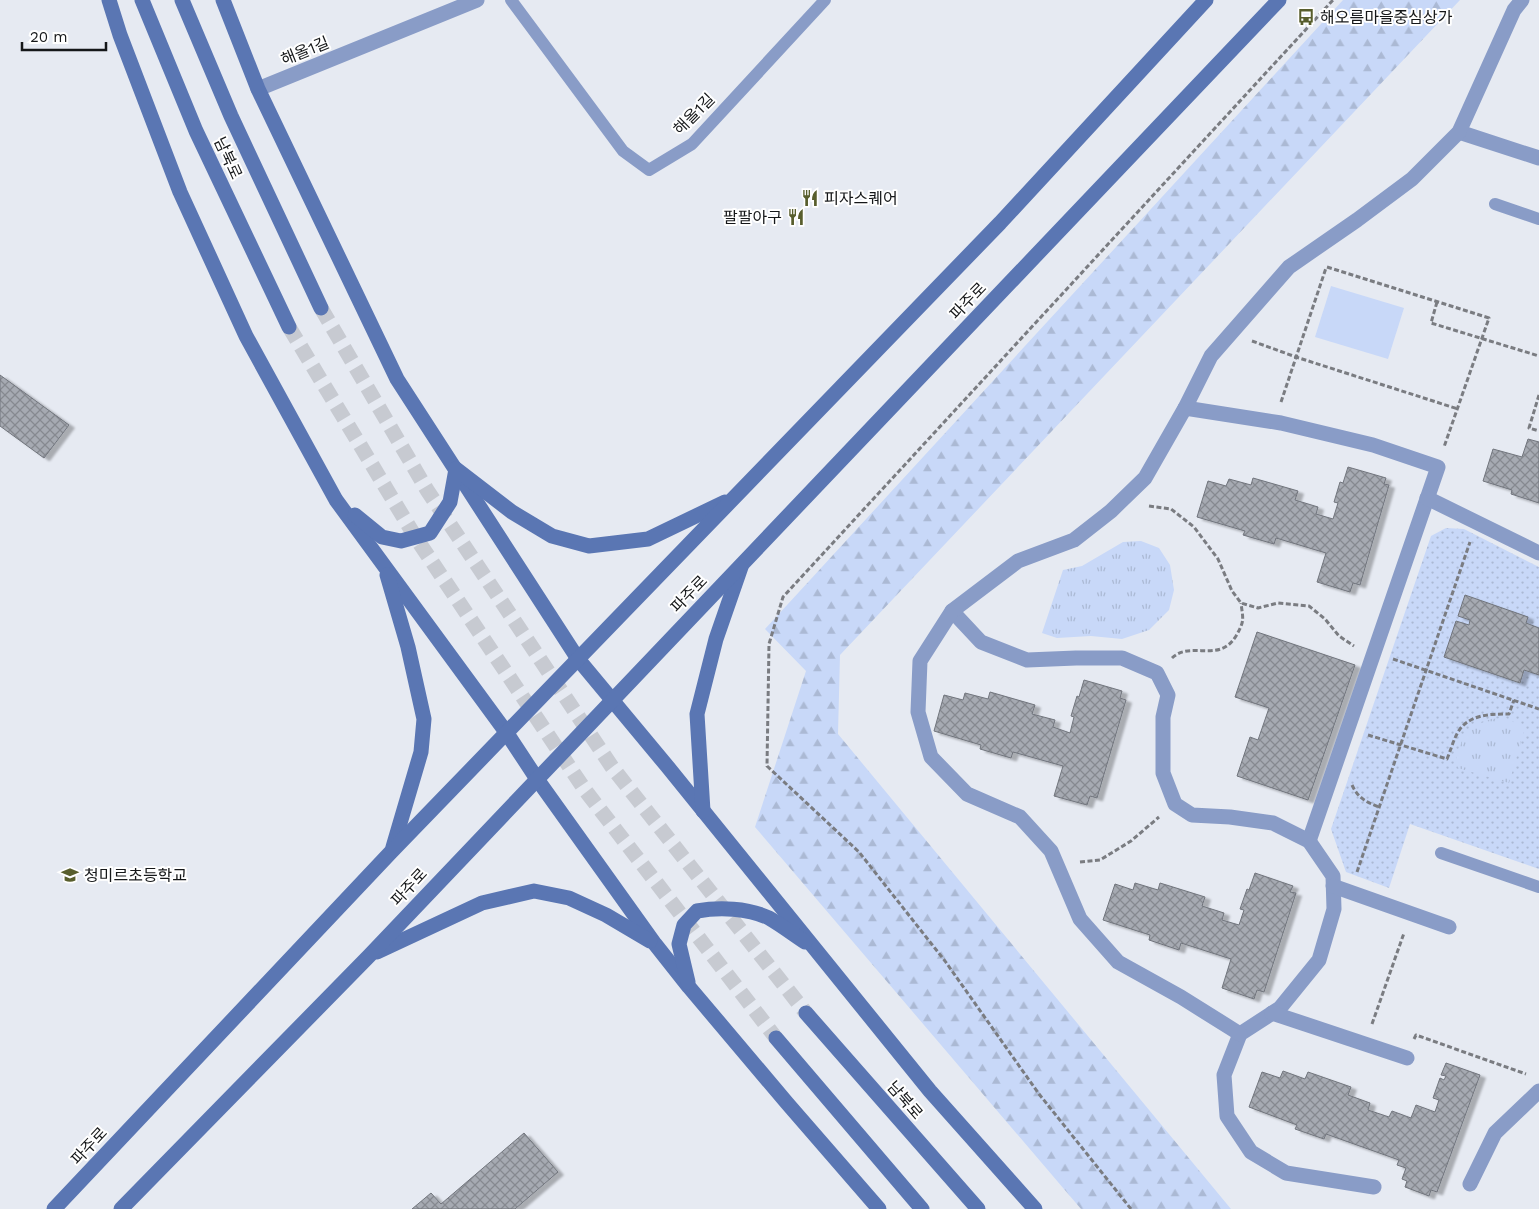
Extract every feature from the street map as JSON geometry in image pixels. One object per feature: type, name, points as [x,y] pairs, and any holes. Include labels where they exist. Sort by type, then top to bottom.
[{"type":"main road","points":[[109,0],[120,35],[184,201],[246,336],[336,500],[506,732],[536,779],[655,944],[786,1103],[879,1209]]},
{"type":"main road","name":"남북로","points":[[142,0],[196,130],[289,327]]},
{"type":"main road","name":"남북로","points":[[182,0],[231,116],[320,308]]},
{"type":"main road","points":[[223,0],[258,89],[397,379],[578,659],[930,1091],[1035,1209]]},
{"type":"main road","name":"파주로","points":[[54,1209],[506,732],[1000,223],[1206,0]]},
{"type":"main road","name":"파주로","points":[[121,1209],[368,956],[1279,0]]},
{"type":"main road","points":[[336,500],[382,537],[401,541],[430,532],[450,502],[456,470]]},
{"type":"main road","points":[[456,470],[512,512],[552,536],[589,546],[648,540],[735,497]]},
{"type":"main road","points":[[703,811],[697,714],[716,639],[743,562]]},
{"type":"main road","points":[[384,564],[408,647],[424,719],[421,752],[391,852]]},
{"type":"main road","points":[[368,956],[482,903],[534,891],[569,898],[606,915],[655,944]]},
{"type":"main road","points":[[689,987],[679,944],[684,925],[697,910],[714,908],[748,912],[768,918],[817,950]]},
{"type":"main road","name":"남북로","points":[[806,1013],[978,1209]]},
{"type":"main road","points":[[776,1038],[922,1209]]},
{"type":"street","name":"해올1길","points":[[258,89],[477,0]]},
{"type":"street","points":[[1240,1034],[1181,997],[1118,962],[1080,919],[1051,851],[1020,817],[967,794],[931,757],[918,712],[920,661],[952,611],[1018,561],[1074,540],[1111,511],[1145,478],[1185,408],[1211,356],[1289,268],[1412,179],[1459,132],[1514,10],[1522,0]]},
{"type":"street","points":[[1459,132],[1539,158]]},
{"type":"street","points":[[1185,408],[1274,422],[1373,445],[1438,467],[1309,841]]},
{"type":"street","points":[[1427,498],[1539,553]]},
{"type":"street","points":[[952,611],[980,642],[1027,660],[1122,658],[1157,673],[1168,695],[1163,717],[1163,773],[1175,804],[1192,815],[1230,817],[1273,823],[1309,841],[1333,876],[1334,886],[1334,909],[1320,960],[1280,1008],[1240,1034],[1224,1075],[1227,1116],[1251,1152],[1286,1173],[1374,1187]]},
{"type":"street","points":[[1334,886],[1449,927]]},
{"type":"street","points":[[1272,1013],[1407,1058]]},
{"type":"street","points":[[1470,1184],[1495,1133],[1539,1091]]},
{"type":"lane","name":"해올1길","points":[[511,0],[622,151],[649,170],[692,144],[825,0]]},
{"type":"lane","points":[[1495,204],[1539,219]]},
{"type":"lane","points":[[1441,852],[1539,887]]},
{"type":"path","points":[[1274,422],[1337,234]]},
{"type":"path","points":[[1326,267],[1489,318],[1438,467]]},
{"type":"path","points":[[1437,302],[1431,323],[1539,356]]},
{"type":"path","points":[[1231,334],[1458,409]]},
{"type":"path","points":[[1539,395],[1529,428],[1539,431]]},
{"type":"path","points":[[1121,501],[1171,510],[1194,527],[1218,559],[1232,591],[1241,603],[1244,623],[1231,644],[1219,651],[1195,651],[1177,654],[1157,673]]},
{"type":"path","points":[[1350,892],[1477,522]]},
{"type":"path","points":[[1241,603],[1258,608],[1278,603],[1308,606],[1325,619],[1339,636],[1360,649],[1539,709]]},
{"type":"path","points":[[1348,729],[1447,760],[1460,730],[1474,718],[1491,714],[1509,714],[1514,700]]},
{"type":"path","points":[[1339,754],[1355,792],[1364,802],[1379,807]]},
{"type":"path","points":[[1056,864],[1100,860],[1131,841],[1175,804]]},
{"type":"path","points":[[1365,1044],[1412,914]]},
{"type":"path","points":[[1407,1058],[1416,1035],[1530,1076]]},
{"type":"green space","points":[[1343,0],[1460,0],[840,655],[838,734],[1231,1209],[1081,1209],[755,827],[806,671],[765,629]]},
{"type":"green space","points":[[1331,286],[1404,308],[1388,359],[1315,337]]},
{"type":"green space","points":[[1446,528],[1464,529],[1539,567],[1539,869],[1410,824],[1389,888],[1346,872],[1331,829],[1431,536]]},
{"type":"green space","points":[[1141,541],[1159,548],[1170,565],[1174,590],[1169,610],[1149,630],[1122,639],[1091,636],[1057,638],[1042,633],[1063,570],[1082,566],[1123,542]]},
{"type":"green space","points":[[1506,718],[1525,728],[1509,783],[1458,768],[1456,755],[1465,735],[1479,724],[1491,719]]},
{"type":"building","points":[[0,375],[69,425],[44,458],[0,426]]},
{"type":"building","points":[[1528,439],[1539,442],[1539,503],[1511,494],[1512,490],[1483,481],[1493,449],[1522,457]]},
{"type":"building","points":[[1348,467],[1386,478],[1384,484],[1389,485],[1360,585],[1353,583],[1350,592],[1317,582],[1326,553],[1276,538],[1274,544],[1243,535],[1245,531],[1197,517],[1208,481],[1226,486],[1229,479],[1251,485],[1253,478],[1298,491],[1295,500],[1318,507],[1316,514],[1333,519],[1338,503],[1334,502],[1340,482],[1343,483]]},
{"type":"building","points":[[1465,595],[1528,617],[1526,623],[1539,628],[1539,675],[1524,670],[1520,683],[1444,657],[1456,621],[1469,625],[1470,620],[1458,616]]},
{"type":"building","points":[[1257,632],[1355,665],[1308,800],[1237,776],[1250,737],[1258,740],[1269,708],[1235,697]]},
{"type":"building","points":[[1084,680],[1122,691],[1120,698],[1126,700],[1097,798],[1090,796],[1087,805],[1054,796],[1063,766],[1013,752],[1011,758],[980,749],[981,745],[934,731],[944,695],[963,700],[965,693],[988,699],[990,692],[1035,705],[1032,714],[1055,720],[1053,727],[1070,733],[1074,717],[1071,716]]},
{"type":"building","points":[[1255,873],[1293,886],[1290,892],[1296,893],[1264,992],[1257,990],[1254,999],[1222,988],[1231,959],[1181,943],[1179,950],[1149,940],[1150,935],[1103,920],[1115,884],[1133,890],[1135,883],[1158,890],[1160,883],[1205,897],[1202,906],[1224,913],[1222,920],[1239,925],[1244,910],[1240,909]]},
{"type":"building","points":[[1446,1063],[1480,1075],[1437,1192],[1431,1190],[1429,1196],[1405,1187],[1407,1181],[1402,1179],[1406,1168],[1397,1165],[1399,1160],[1326,1134],[1324,1139],[1295,1129],[1297,1125],[1249,1107],[1262,1072],[1280,1078],[1283,1071],[1305,1079],[1308,1072],[1351,1087],[1348,1095],[1370,1103],[1368,1110],[1389,1117],[1392,1111],[1411,1118],[1416,1105],[1435,1112],[1439,1100],[1433,1098],[1440,1078],[1444,1080],[1446,1076],[1441,1075]]},
{"type":"building","points":[[524,1133],[558,1172],[515,1209],[412,1209],[431,1193],[441,1204]]},
{"type":"tunnel","points":[[321,308],[427,490],[612,767],[806,1013]]},
{"type":"tunnel","points":[[289,327],[416,538],[585,790],[776,1038]]},
{"type":"place","name":"해오름마을중심상가","points":[[1306,17]]},
{"type":"place","name":"피자스퀘어","points":[[810,198]]},
{"type":"place","name":"팔팔아구","points":[[796,217]]},
{"type":"place","name":"청미르초등학교","points":[[70,875]]}]
